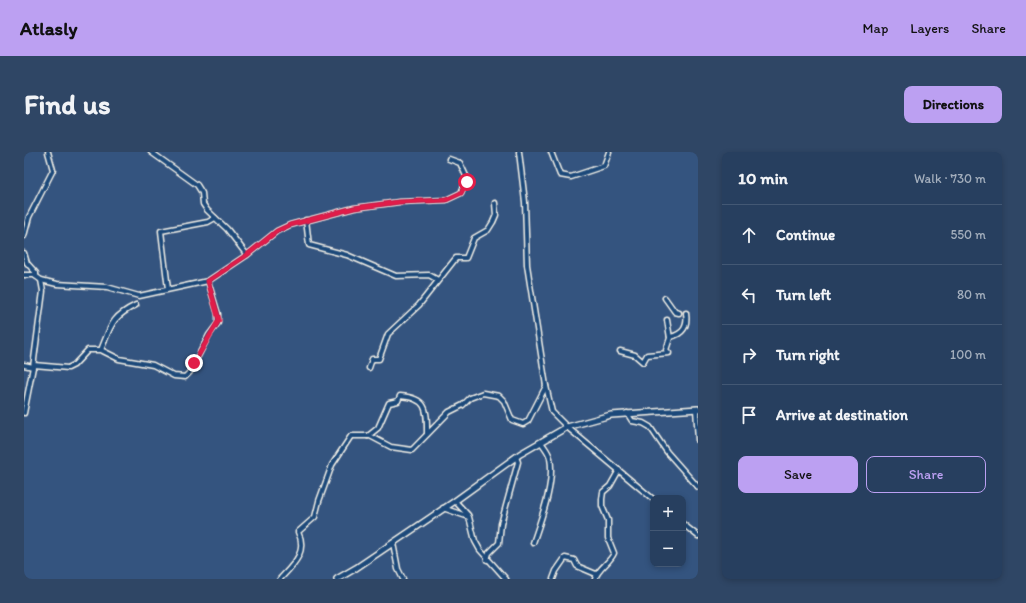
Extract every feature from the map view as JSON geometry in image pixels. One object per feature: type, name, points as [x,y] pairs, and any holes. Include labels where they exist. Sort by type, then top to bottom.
[{"type":"street","points":[[24,236],[25,222],[51,174],[52,170],[48,158],[48,152]]},
{"type":"street","points":[[151,152],[197,185],[202,193],[203,204],[227,229],[247,255]]},
{"type":"street","points":[[518,152],[525,202],[527,265],[546,386],[552,412],[567,427],[650,496]]},
{"type":"street","points":[[551,152],[560,175],[571,177],[604,166],[609,152]]},
{"type":"street","points":[[24,274],[36,276],[41,280],[57,284],[88,284],[107,287],[139,296],[208,281],[247,255],[277,231],[306,220],[354,208],[399,202],[452,198],[461,193],[467,178],[460,163],[449,159]]},
{"type":"street","points":[[369,368],[372,359],[379,359],[388,334],[419,305],[456,258],[466,258],[474,238],[488,230],[496,215],[495,203]]},
{"type":"street","points":[[168,289],[161,232],[196,225],[215,218]]},
{"type":"street","points":[[306,220],[309,245],[352,256],[396,276],[429,275],[438,280]]},
{"type":"street","points":[[24,253],[27,263],[36,273],[36,276]]},
{"type":"street","points":[[24,413],[34,366],[42,310],[43,291],[41,280]]},
{"type":"street","points":[[24,365],[65,368],[74,365],[88,350],[101,350],[119,359],[153,365],[174,376],[185,377],[190,372],[209,335],[219,320],[208,281]]},
{"type":"street","points":[[665,298],[675,312],[679,313]]},
{"type":"street","points":[[101,350],[113,321],[122,312],[136,306]]},
{"type":"street","points":[[670,337],[684,331],[687,319],[686,312]]},
{"type":"street","points":[[620,352],[635,355],[642,362],[647,355],[665,352],[670,337],[667,320]]},
{"type":"street","points":[[280,579],[300,556],[302,547],[298,532],[315,517],[332,465],[351,436],[368,436],[391,447],[412,450],[449,412],[463,405],[470,398],[483,394],[499,396],[504,401],[512,420],[523,424],[528,421],[546,386]]},
{"type":"street","points":[[368,436],[378,428],[389,403],[398,401],[400,396],[421,401],[424,405],[427,414],[427,434]]},
{"type":"street","points":[[337,579],[356,568],[455,501],[516,457],[567,427],[611,414],[697,409],[698,440]]},
{"type":"street","points":[[626,413],[632,421],[643,423],[650,427],[667,452],[698,487]]},
{"type":"street","points":[[533,543],[544,507],[550,477],[550,456],[541,442]]},
{"type":"street","points":[[487,560],[489,553],[499,543],[501,524],[518,462],[516,457]]},
{"type":"street","points":[[594,579],[596,574],[614,553],[608,538],[608,520],[602,506],[602,499],[603,492],[610,486],[619,470]]},
{"type":"street","points":[[455,501],[470,517],[475,541],[487,560],[504,578]]},
{"type":"street","points":[[443,508],[470,517]]},
{"type":"street","points":[[686,526],[698,536]]},
{"type":"street","points":[[393,542],[398,569],[403,579]]},
{"type":"street","points":[[554,579],[556,571],[565,558],[574,560],[577,566],[596,574]]},
{"type":"route","points":[[194,363],[219,320],[208,281],[247,255],[277,231],[306,220],[354,208],[399,202],[446,200],[461,193],[467,182]]}]
